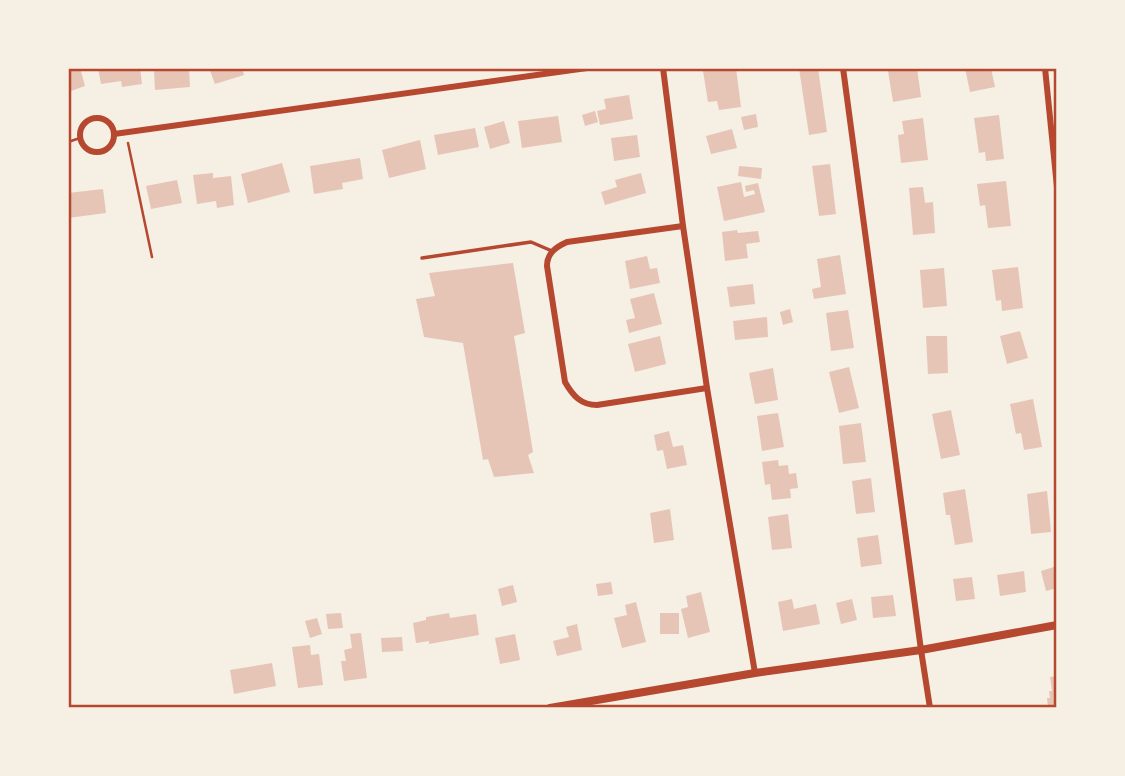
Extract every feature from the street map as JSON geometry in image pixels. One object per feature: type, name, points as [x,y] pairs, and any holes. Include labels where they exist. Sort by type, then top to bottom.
[{"type":"street","points":[[114,134],[587,68]]},
{"type":"street","points":[[663,68],[707,388],[755,673]]},
{"type":"street","points":[[843,68],[930,708]]},
{"type":"street","points":[[1045,68],[1057,187]]},
{"type":"street","points":[[96,118],[102,118],[111,124],[114,134],[107,149],[96,152],[86,148],[80,138],[82,127],[90,119],[96,118]]},
{"type":"street","points":[[683,226],[568,242],[552,251],[547,266],[565,382],[578,400],[587,405],[620,402],[707,388]]},
{"type":"street","points":[[550,708],[755,673],[921,650],[1057,625]]},
{"type":"lane","points":[[422,258],[531,242],[552,251]]},
{"type":"path","points":[[126,133],[152,257]]},
{"type":"path","points":[[68,142],[80,138]]},
{"type":"building","points":[[68,68],[80,68],[85,86],[71,91],[68,86]]},
{"type":"building","points":[[98,68],[140,68],[142,84],[122,87],[121,81],[101,84]]},
{"type":"building","points":[[189,68],[190,87],[155,90],[154,69]]},
{"type":"building","points":[[209,68],[242,68],[244,75],[215,84]]},
{"type":"building","points":[[736,68],[741,107],[719,110],[717,101],[708,102],[703,71]]},
{"type":"building","points":[[799,68],[818,68],[827,132],[809,135]]},
{"type":"building","points":[[893,68],[917,68],[921,97],[893,102],[888,71],[894,70]]},
{"type":"building","points":[[965,68],[991,68],[995,87],[970,92]]},
{"type":"building","points":[[629,95],[633,119],[600,125],[597,111],[606,109],[604,99]]},
{"type":"building","points":[[595,111],[598,122],[585,126],[582,115]]},
{"type":"building","points":[[756,114],[758,127],[744,130],[741,117]]},
{"type":"building","points":[[999,115],[1004,159],[986,161],[985,152],[979,153],[974,118]]},
{"type":"building","points":[[558,116],[562,142],[522,148],[518,121]]},
{"type":"building","points":[[923,118],[928,160],[901,163],[898,135],[904,134],[902,121]]},
{"type":"building","points":[[504,121],[510,143],[490,149],[484,127]]},
{"type":"building","points":[[475,128],[479,147],[438,155],[434,135]]},
{"type":"building","points":[[732,129],[737,148],[711,154],[706,136]]},
{"type":"building","points":[[637,135],[640,157],[614,161],[611,138]]},
{"type":"building","points":[[420,140],[426,169],[389,178],[382,150]]},
{"type":"building","points":[[360,158],[363,179],[342,183],[343,189],[314,194],[310,166]]},
{"type":"building","points":[[282,163],[290,192],[248,203],[241,174]]},
{"type":"building","points":[[830,164],[836,214],[819,216],[812,166]]},
{"type":"building","points":[[739,166],[762,168],[761,179],[738,176]]},
{"type":"building","points":[[213,173],[213,178],[231,176],[234,205],[217,208],[216,201],[197,204],[193,175]]},
{"type":"building","points":[[641,173],[646,193],[605,205],[601,192],[617,187],[615,180]]},
{"type":"building","points":[[177,180],[182,203],[151,209],[146,186]]},
{"type":"building","points":[[1006,181],[1011,226],[988,228],[985,205],[980,206],[977,184]]},
{"type":"building","points":[[741,182],[744,197],[755,194],[754,190],[746,192],[745,186],[758,183],[765,212],[724,221],[717,187]]},
{"type":"building","points":[[923,187],[925,203],[933,202],[935,233],[913,235],[909,188]]},
{"type":"building","points":[[103,189],[106,213],[68,218],[68,193]]},
{"type":"building","points":[[737,230],[738,233],[758,231],[760,242],[746,244],[748,258],[725,261],[722,232]]},
{"type":"building","points":[[840,255],[846,294],[814,299],[812,289],[821,287],[817,259]]},
{"type":"building","points":[[647,256],[650,269],[657,268],[660,283],[630,289],[625,261]]},
{"type":"building","points":[[513,263],[525,333],[514,336],[533,452],[528,455],[534,473],[494,477],[488,459],[483,460],[463,343],[424,337],[416,299],[435,296],[429,273]]},
{"type":"building","points":[[1018,267],[1023,308],[1002,311],[1001,300],[996,301],[992,270]]},
{"type":"building","points":[[944,268],[947,306],[923,308],[920,270]]},
{"type":"building","points":[[753,284],[755,304],[730,307],[727,287]]},
{"type":"building","points":[[654,293],[662,324],[629,333],[626,320],[635,318],[630,299]]},
{"type":"building","points":[[790,309],[793,322],[783,325],[780,312]]},
{"type":"building","points":[[848,310],[854,348],[831,351],[826,313]]},
{"type":"building","points":[[767,317],[768,337],[735,340],[733,321]]},
{"type":"building","points":[[1020,331],[1028,358],[1007,364],[1000,336]]},
{"type":"building","points":[[660,336],[666,364],[635,372],[628,344]]},
{"type":"building","points":[[926,336],[947,336],[948,373],[928,374]]},
{"type":"building","points":[[849,367],[859,408],[839,413],[829,372]]},
{"type":"building","points":[[773,368],[778,400],[755,404],[749,373]]},
{"type":"building","points":[[1033,399],[1042,447],[1024,450],[1021,433],[1016,434],[1010,404]]},
{"type":"building","points":[[951,410],[960,455],[941,459],[932,414]]},
{"type":"building","points":[[778,413],[784,447],[762,451],[757,416]]},
{"type":"building","points":[[861,423],[866,462],[843,464],[839,426]]},
{"type":"building","points":[[669,431],[673,447],[683,445],[687,465],[667,469],[663,450],[657,451],[654,435]]},
{"type":"building","points":[[778,460],[779,466],[788,465],[789,474],[796,473],[798,488],[790,489],[791,498],[772,500],[770,484],[765,485],[762,462]]},
{"type":"building","points":[[871,478],[875,512],[856,514],[852,481]]},
{"type":"building","points":[[965,489],[973,542],[955,545],[943,493]]},
{"type":"building","points":[[1047,491],[1051,532],[1031,534],[1027,494]]},
{"type":"building","points":[[670,509],[674,540],[654,543],[650,513]]},
{"type":"building","points":[[788,514],[792,548],[772,550],[768,517]]},
{"type":"building","points":[[878,535],[882,564],[861,567],[857,538]]},
{"type":"building","points":[[1057,566],[1057,588],[1046,591],[1041,571]]},
{"type":"building","points":[[1024,571],[1026,592],[1000,596],[997,575]]},
{"type":"building","points":[[972,577],[975,599],[956,601],[953,579]]},
{"type":"building","points":[[611,582],[613,594],[598,596],[596,584]]},
{"type":"building","points":[[513,585],[517,602],[502,606],[498,589]]},
{"type":"building","points":[[701,592],[710,632],[688,638],[681,609],[688,607],[686,596]]},
{"type":"building","points":[[893,595],[896,616],[873,618],[871,597]]},
{"type":"building","points":[[792,599],[794,609],[816,604],[820,624],[783,631],[778,602]]},
{"type":"building","points":[[852,599],[857,620],[841,624],[836,603]]},
{"type":"building","points":[[636,602],[646,642],[622,648],[614,618],[627,615],[625,605]]},
{"type":"building","points":[[341,613],[343,628],[328,629],[326,614]]},
{"type":"building","points":[[449,613],[450,618],[476,614],[479,635],[429,644],[429,641],[416,643],[413,623],[426,620],[426,617]]},
{"type":"building","points":[[660,613],[679,613],[679,634],[660,634]]},
{"type":"building","points":[[317,618],[322,634],[310,638],[305,621]]},
{"type":"building","points":[[577,624],[582,650],[557,656],[553,641],[569,637],[566,627]]},
{"type":"building","points":[[361,633],[367,678],[344,681],[341,661],[346,661],[344,650],[352,648],[350,634]]},
{"type":"building","points":[[515,634],[520,660],[500,664],[495,638]]},
{"type":"building","points":[[402,637],[403,651],[382,652],[381,638]]},
{"type":"building","points":[[310,645],[311,655],[319,654],[323,685],[298,688],[292,647]]},
{"type":"building","points":[[272,663],[276,686],[234,694],[230,670]]},
{"type":"building","points":[[1057,676],[1057,708],[1048,708],[1047,698],[1050,698],[1049,691],[1052,691],[1050,677]]}]
